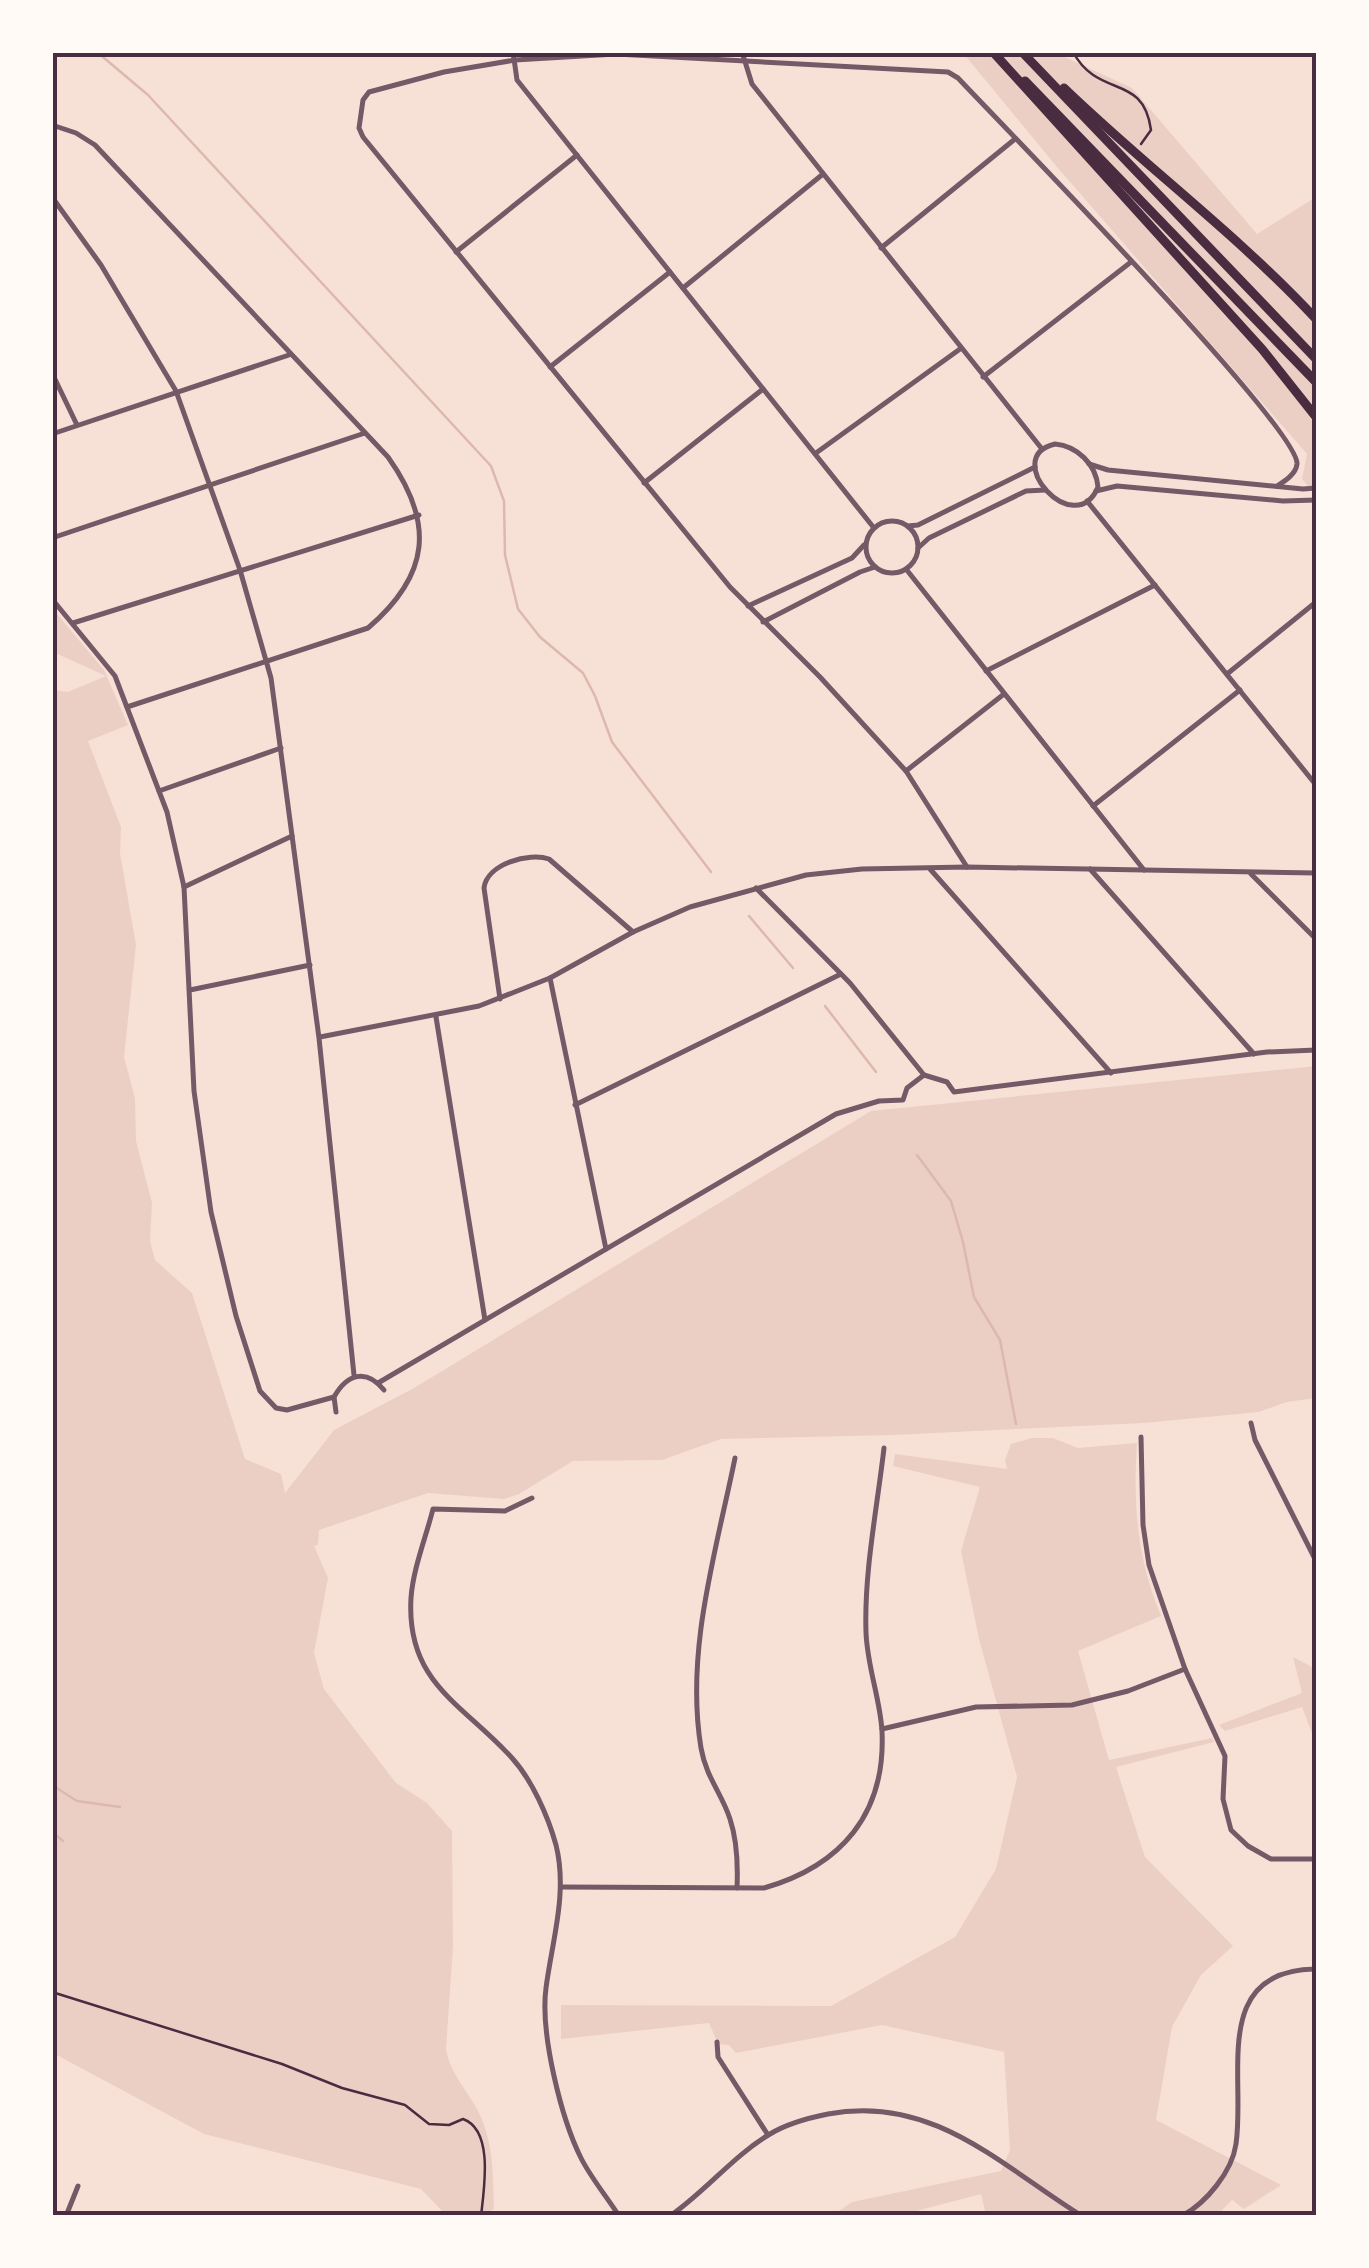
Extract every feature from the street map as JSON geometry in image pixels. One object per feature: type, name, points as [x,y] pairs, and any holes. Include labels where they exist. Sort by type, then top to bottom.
[{"type":"highway","points":[[996,52],[1316,382]]},
{"type":"highway","points":[[996,52],[1262,348],[1316,417]]},
{"type":"highway","points":[[1025,52],[1112,134],[1246,248],[1316,320]]},
{"type":"highway","points":[[1025,52],[1316,358]]},
{"type":"street","points":[[742,52],[752,84],[1042,449]]},
{"type":"street","points":[[514,56],[517,80],[874,528]]},
{"type":"street","points":[[968,868],[906,771],[748,606],[362,138],[362,100],[386,86],[514,56],[696,56],[948,72],[958,78],[1200,336],[1292,448],[1297,462],[1294,472],[1277,486]]},
{"type":"street","points":[[52,125],[95,145],[388,457],[406,482],[421,533],[417,562],[407,588],[388,612],[368,628],[127,706]]},
{"type":"street","points":[[881,248],[1015,139]]},
{"type":"street","points":[[456,252],[577,155]]},
{"type":"street","points":[[683,288],[823,174]]},
{"type":"street","points":[[52,197],[102,265],[176,391],[240,570],[271,678],[319,1038],[354,1375]]},
{"type":"street","points":[[983,378],[1131,262]]},
{"type":"street","points":[[550,367],[670,272]]},
{"type":"street","points":[[815,454],[960,349]]},
{"type":"street","points":[[52,434],[289,355]]},
{"type":"street","points":[[52,372],[77,425]]},
{"type":"street","points":[[644,483],[764,389]]},
{"type":"street","points":[[52,538],[364,433]]},
{"type":"street","points":[[748,606],[852,558],[874,528],[888,521],[918,525],[1035,467],[1042,449],[1055,444],[1066,445],[1089,464],[1098,478],[1096,491],[1088,501],[1066,504],[1045,490],[1035,467]]},
{"type":"street","points":[[1089,464],[1108,470],[1316,488]]},
{"type":"street","points":[[1096,491],[1117,486],[1314,501]]},
{"type":"street","points":[[918,548],[929,538],[1026,491],[1045,490]]},
{"type":"street","points":[[1088,501],[1316,785]]},
{"type":"street","points":[[74,623],[418,515]]},
{"type":"street","points":[[866,542],[868,559],[875,567],[894,573],[906,569],[918,548],[917,538],[908,526]]},
{"type":"street","points":[[763,622],[875,567]]},
{"type":"street","points":[[906,569],[1144,870]]},
{"type":"street","points":[[986,671],[1155,585]]},
{"type":"street","points":[[52,599],[108,664],[168,812],[184,888],[194,1091],[211,1212],[236,1316],[260,1391],[276,1408],[287,1410],[334,1397]]},
{"type":"street","points":[[1227,674],[1316,602]]},
{"type":"street","points":[[1093,806],[1240,690]]},
{"type":"street","points":[[906,771],[1004,694]]},
{"type":"street","points":[[160,791],[281,748]]},
{"type":"street","points":[[184,888],[292,836]]},
{"type":"street","points":[[500,999],[484,888],[492,872],[532,856],[549,860],[632,932]]},
{"type":"street","points":[[930,868],[1111,1073]]},
{"type":"street","points":[[319,1038],[436,1016],[500,999],[550,978],[632,932],[690,906],[806,875],[930,868],[1316,873]]},
{"type":"street","points":[[1090,870],[1254,1054]]},
{"type":"street","points":[[1250,872],[1316,939]]},
{"type":"street","points":[[755,887],[841,974],[924,1076],[947,1082],[954,1092],[1254,1054],[1316,1050]]},
{"type":"street","points":[[190,990],[310,965]]},
{"type":"street","points":[[575,1105],[841,974]]},
{"type":"street","points":[[550,978],[606,1249]]},
{"type":"street","points":[[436,1016],[484,1320]]},
{"type":"street","points":[[378,1383],[836,1114],[880,1101],[903,1100],[907,1088],[924,1076]]},
{"type":"street","points":[[336,1412],[334,1397],[344,1381],[354,1375],[370,1377],[384,1390]]},
{"type":"street","points":[[1252,1423],[1255,1440],[1316,1561]]},
{"type":"street","points":[[1141,1437],[1143,1524],[1150,1565],[1185,1669],[1225,1756],[1223,1799],[1231,1830],[1271,1859],[1316,1859]]},
{"type":"street","points":[[562,1886],[764,1888],[794,1880],[824,1863],[852,1837],[870,1808],[880,1771],[882,1729],[866,1635],[866,1597],[884,1448]]},
{"type":"street","points":[[735,1458],[706,1601],[696,1699],[702,1751],[712,1786],[730,1817],[737,1888]]},
{"type":"street","points":[[532,1498],[505,1511],[433,1509],[411,1595],[412,1628],[422,1664],[446,1698],[514,1760],[533,1788],[556,1845],[562,1886],[545,1994],[550,2051],[561,2102],[581,2160],[619,2216]]},
{"type":"street","points":[[882,1729],[976,1707],[1072,1705],[1128,1691],[1185,1669]]},
{"type":"street","points":[[1182,2216],[1195,2209],[1214,2189],[1236,2147],[1236,2054],[1244,2016],[1257,1988],[1281,1975],[1316,1970]]},
{"type":"street","points":[[716,2042],[718,2057],[768,2135]]},
{"type":"street","points":[[670,2216],[768,2135],[809,2118],[850,2110],[899,2112],[962,2135],[1082,2216]]},
{"type":"street","points":[[66,2216],[78,2186]]},
{"type":"path","points":[[1073,52],[1082,68],[1094,78],[1136,95],[1142,102],[1151,130],[1140,144]]},
{"type":"path","points":[[52,1992],[405,2106],[429,2124],[463,2119],[470,2122],[482,2135],[484,2187],[480,2216]]},
{"type":"shaded area","points":[[963,53],[1056,53],[1132,88],[1257,234],[1316,197],[1316,495],[1302,479],[1307,454]]},
{"type":"shaded area","points":[[57,614],[104,670],[128,725],[88,741],[121,827],[120,853],[136,945],[124,1057],[135,1098],[136,1141],[152,1203],[150,1241],[155,1260],[192,1293],[245,1459],[281,1474],[285,1493],[334,1430],[414,1388],[871,1111],[1316,1066],[1316,1398],[1287,1402],[1259,1412],[1144,1423],[721,1439],[662,1460],[573,1461],[504,1499],[428,1493],[319,1530],[318,1545],[314,1546],[328,1578],[314,1653],[324,1689],[396,1783],[427,1803],[452,1831],[453,1946],[446,2049],[456,2075],[479,2113],[490,2148],[494,2209],[480,2215],[446,2215],[421,2189],[204,2134],[53,2053],[52,690],[68,692],[106,676],[53,652],[53,617]]},
{"type":"shaded area","points":[[1053,1438],[1078,1448],[1137,1443],[1138,1531],[1161,1616],[1078,1651],[1109,1760],[1212,1738],[1214,1742],[1116,1767],[1145,1857],[1233,1946],[1201,1975],[1172,2027],[1156,2120],[1281,2185],[1244,2209],[1232,2200],[1217,2215],[986,2215],[981,2194],[901,2215],[833,2215],[852,2202],[1001,2171],[1010,2150],[1004,2052],[882,2025],[736,2053],[729,2045],[718,2044],[709,2023],[561,2039],[561,2005],[831,2006],[955,1937],[996,1869],[1017,1777],[979,1639],[961,1551],[980,1487],[893,1466],[895,1454],[1007,1469],[1005,1460],[1011,1444]]},
{"type":"shaded area","points":[[1293,1657],[1316,1669],[1316,1744],[1302,1707],[1225,1731],[1219,1725],[1302,1693]]},
{"type":"waterway","points":[[97,52],[148,95],[491,466],[504,501],[505,555],[518,609],[540,637],[583,673],[612,742],[711,872]]},
{"type":"waterway","points":[[749,916],[793,968]]},
{"type":"waterway","points":[[825,1006],[876,1072]]},
{"type":"waterway","points":[[917,1155],[951,1201],[974,1297],[1000,1340],[1016,1424]]},
{"type":"waterway","points":[[52,1785],[77,1801],[120,1807]]},
{"type":"waterway","points":[[52,1832],[63,1841]]}]
